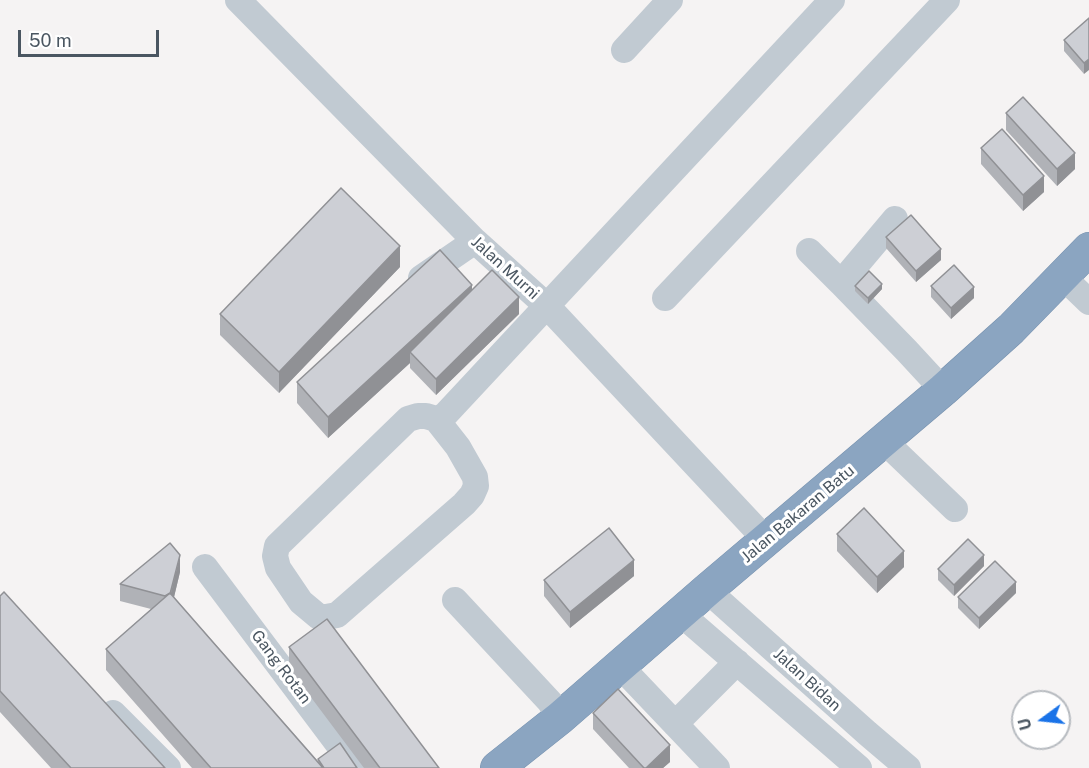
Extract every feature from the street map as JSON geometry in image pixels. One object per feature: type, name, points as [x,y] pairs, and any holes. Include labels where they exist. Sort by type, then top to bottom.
[{"type":"highway","name":"Jalan Bakaran Batu","points":[[497,768],[560,718],[943,390],[1011,329],[1089,249]]},
{"type":"street","name":"Jalan Murni","points":[[238,0],[476,241],[547,306],[767,541]]},
{"type":"street","points":[[624,50],[670,0]]},
{"type":"street","points":[[436,419],[458,447],[475,477],[476,486],[472,495],[337,615],[319,617],[301,602],[278,568],[275,556],[278,546],[408,419],[426,416],[436,419],[444,416],[832,0]]},
{"type":"street","points":[[665,298],[947,0]]},
{"type":"street","points":[[841,283],[895,219]]},
{"type":"street","points":[[413,283],[476,241]]},
{"type":"street","points":[[809,251],[908,351],[943,390]]},
{"type":"street","points":[[1062,276],[1089,302]]},
{"type":"street","points":[[884,441],[955,509]]},
{"type":"street","name":"Gang Rotan","points":[[205,567],[356,768]]},
{"type":"street","name":"Jalan Bidan","points":[[707,590],[908,768]]},
{"type":"street","points":[[455,600],[550,702],[560,718]]},
{"type":"street","points":[[681,614],[849,765],[867,733]]},
{"type":"street","points":[[675,724],[737,662]]},
{"type":"street","points":[[620,666],[717,768]]},
{"type":"street","points":[[93,693],[168,768]]},
{"type":"building","points":[[1089,18],[1089,59],[1084,63],[1064,40]]},
{"type":"building","points":[[1023,97],[1075,153],[1057,169],[1006,113]]},
{"type":"building","points":[[1002,129],[1044,176],[1023,195],[981,148]]},
{"type":"building","points":[[341,188],[400,246],[279,372],[220,314]]},
{"type":"building","points":[[911,215],[941,249],[916,271],[886,237]]},
{"type":"building","points":[[440,250],[472,285],[328,417],[297,382]]},
{"type":"building","points":[[954,265],[974,287],[951,308],[931,286]]},
{"type":"building","points":[[492,270],[519,297],[436,379],[410,352]]},
{"type":"building","points":[[869,271],[882,284],[868,298],[855,286]]},
{"type":"building","points":[[864,508],[904,551],[877,577],[837,534]]},
{"type":"building","points":[[609,528],[634,560],[570,612],[544,580]]},
{"type":"building","points":[[968,539],[984,555],[954,585],[938,569]]},
{"type":"building","points":[[170,543],[180,555],[170,594],[165,596],[120,584]]},
{"type":"building","points":[[995,561],[1016,582],[979,618],[958,597]]},
{"type":"building","points":[[4,592],[165,768],[71,768],[0,691],[0,596]]},
{"type":"building","points":[[170,593],[323,768],[211,768],[106,649]]},
{"type":"building","points":[[327,619],[439,768],[380,768],[289,647]]},
{"type":"building","points":[[618,689],[670,745],[646,768],[593,713]]},
{"type":"building","points":[[340,743],[357,768],[324,768],[318,759]]}]
